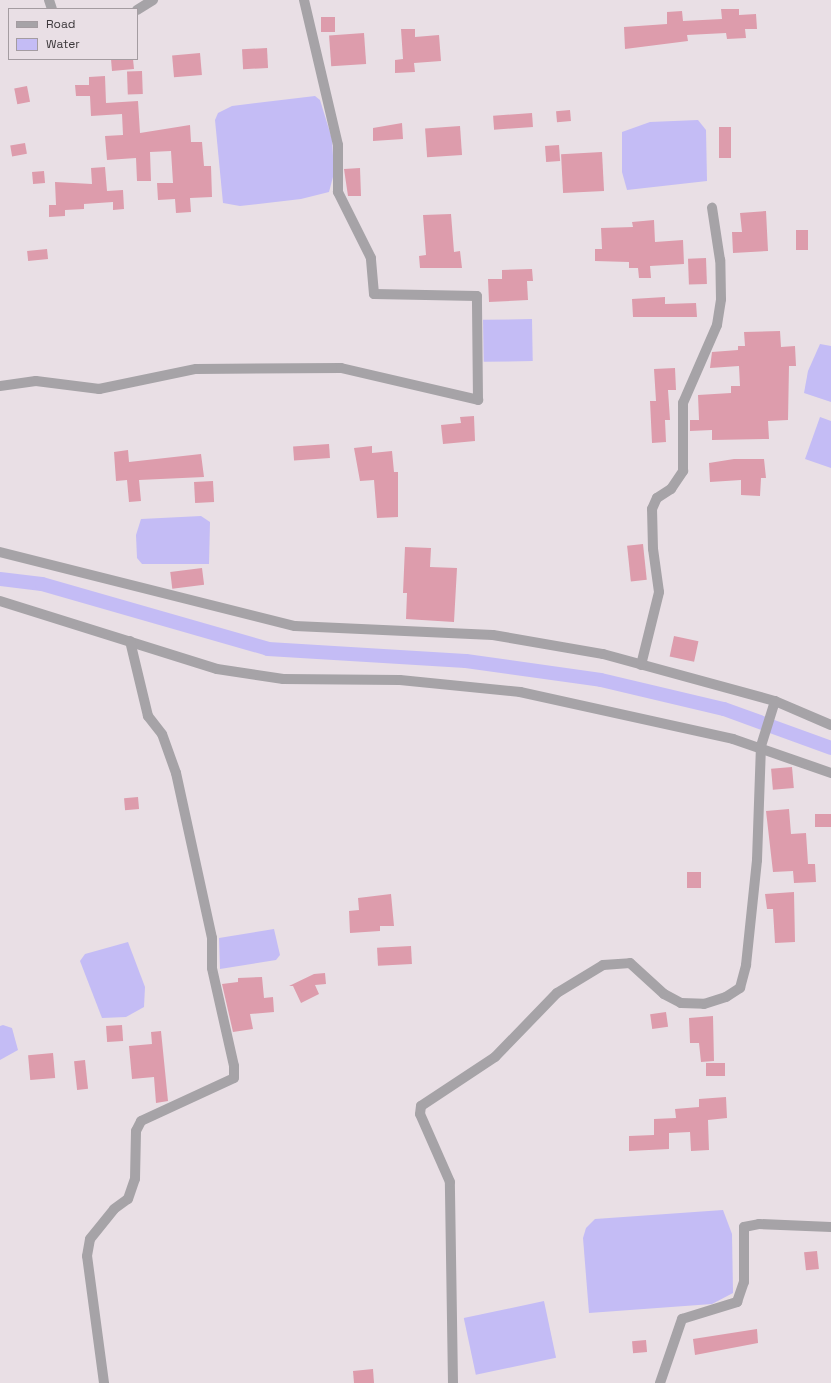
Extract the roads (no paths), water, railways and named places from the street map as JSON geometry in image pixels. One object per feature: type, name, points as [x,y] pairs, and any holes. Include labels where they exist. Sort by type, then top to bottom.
[{"type":"street","points":[[138,9],[153,0]]},
{"type":"street","points":[[0,386],[36,381],[99,389],[196,369],[341,368],[478,400],[477,296],[374,294],[371,258],[338,192],[338,145],[304,0]]},
{"type":"street","points":[[641,665],[659,592],[652,509],[657,498],[671,489],[683,471],[683,404],[717,325],[720,305],[720,260],[712,208]]},
{"type":"street","points":[[0,552],[295,626],[493,635],[641,665],[775,701],[831,725]]},
{"type":"street","points":[[0,601],[217,669],[283,679],[400,680],[520,692],[761,746],[831,773]]},
{"type":"street","points":[[104,1383],[88,1256],[90,1239],[114,1209],[128,1199],[135,1179],[136,1131],[141,1121],[234,1078],[234,1066],[212,968],[212,938],[176,773],[162,734],[148,716],[130,641]]},
{"type":"street","points":[[453,1383],[450,1182],[420,1114],[421,1106],[495,1057],[557,993],[603,965],[630,962],[664,994],[681,1003],[704,1004],[726,997],[740,988],[746,965],[757,860],[761,746],[775,701]]},
{"type":"street","points":[[660,1383],[682,1319],[737,1302],[744,1282],[744,1227],[759,1224],[831,1227]]},
{"type":"water","points":[[315,96],[320,100],[332,139],[334,173],[329,192],[301,199],[240,206],[223,203],[215,120],[218,113],[232,106]]},
{"type":"water","points":[[698,120],[706,130],[707,181],[627,190],[622,172],[622,132],[650,122]]},
{"type":"water","points":[[532,319],[533,361],[484,362],[483,320]]},
{"type":"water","points":[[820,344],[831,346],[831,402],[804,393],[808,371]]},
{"type":"water","points":[[820,417],[831,421],[831,468],[805,459]]},
{"type":"water","points":[[201,516],[210,522],[209,564],[142,564],[137,558],[136,535],[141,519]]},
{"type":"water","points":[[274,929],[280,955],[276,960],[220,969],[219,938]]},
{"type":"water","points":[[128,942],[145,987],[144,1007],[126,1017],[102,1018],[80,961],[85,954]]},
{"type":"water","points":[[3,1025],[12,1028],[18,1050],[0,1060],[0,1026]]},
{"type":"water","points":[[723,1210],[732,1234],[733,1293],[712,1304],[589,1313],[583,1238],[586,1228],[595,1219]]},
{"type":"water","points":[[544,1301],[556,1358],[476,1375],[464,1318]]},
{"type":"waterway","points":[[0,579],[42,584],[268,649],[466,661],[601,680],[724,709],[831,748]]}]
